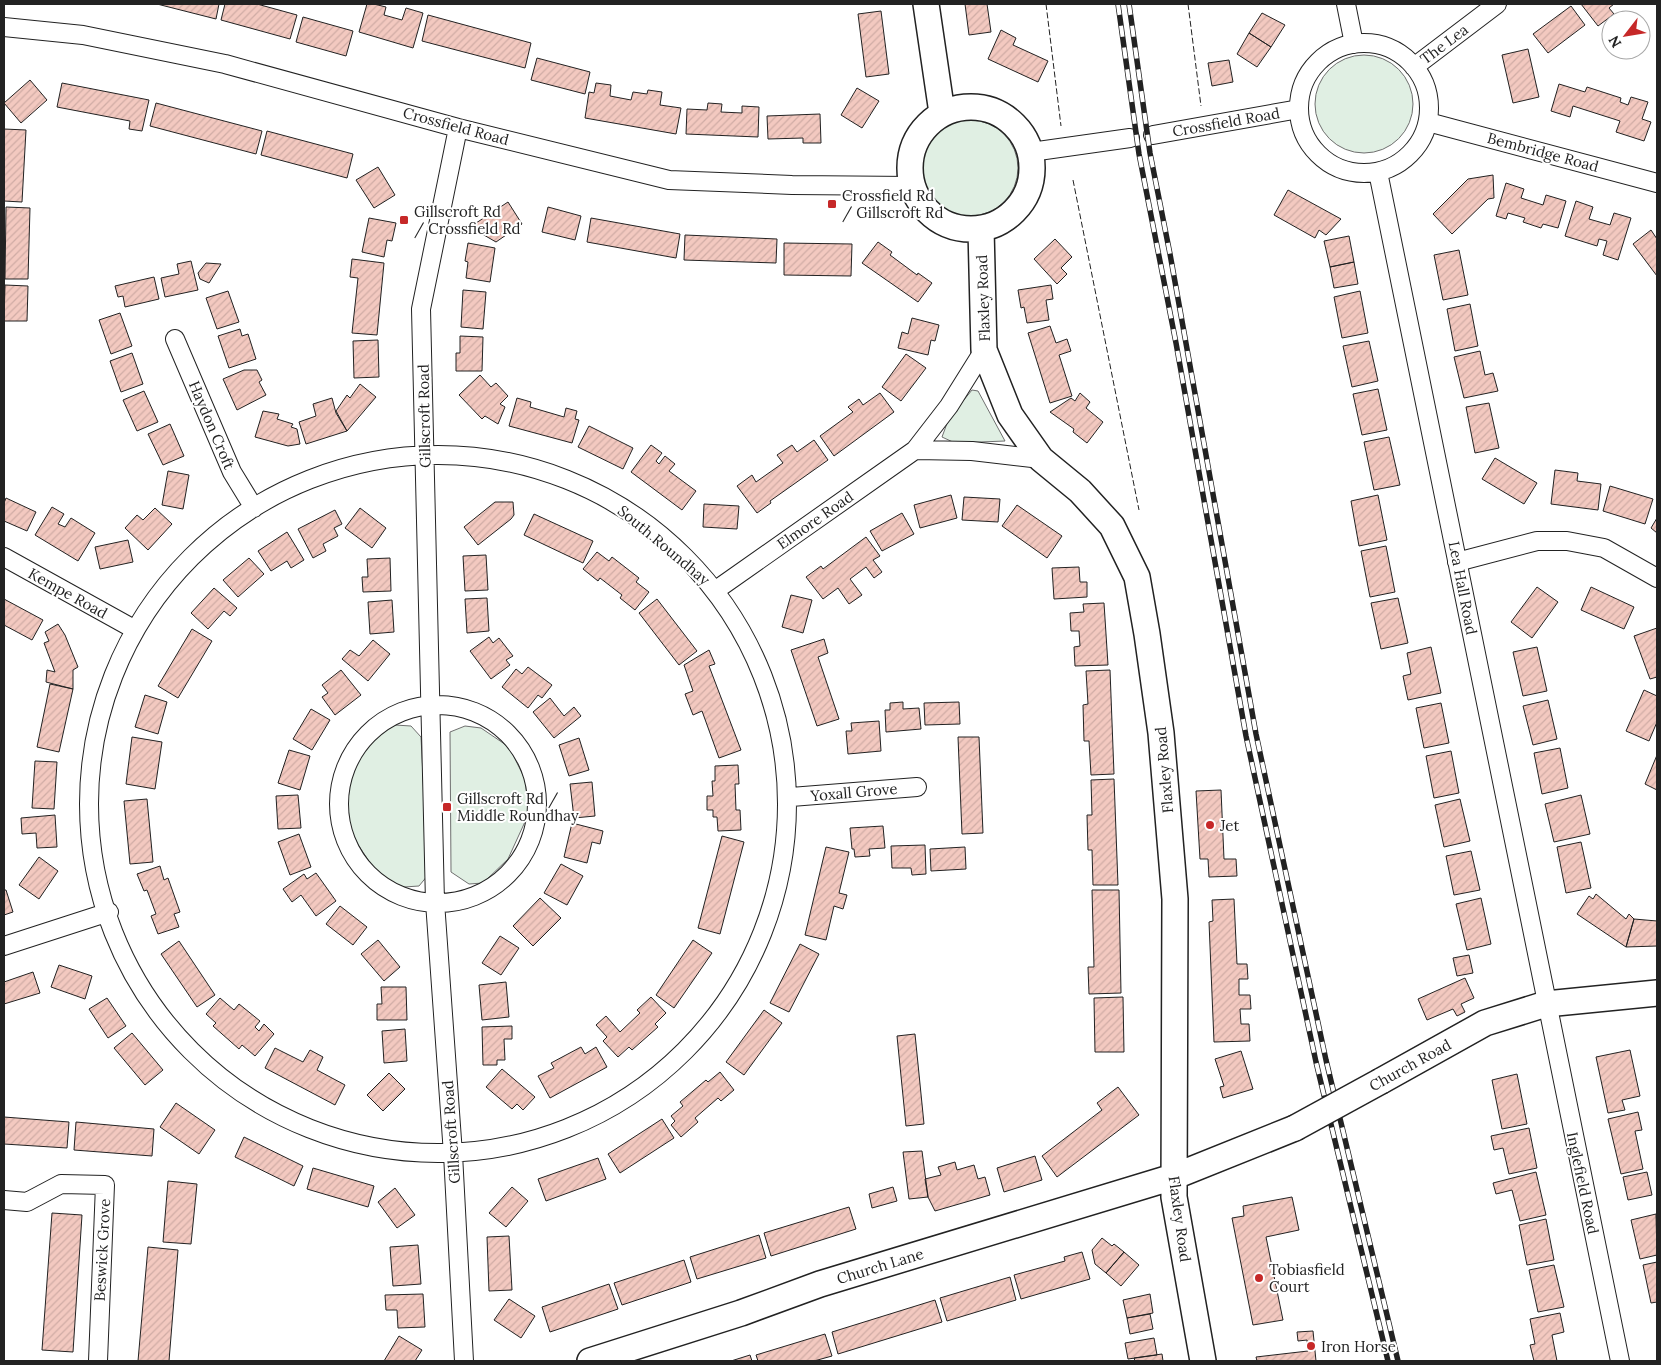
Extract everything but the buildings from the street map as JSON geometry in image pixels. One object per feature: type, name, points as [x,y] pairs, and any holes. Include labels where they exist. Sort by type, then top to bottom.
[{"type":"street","points":[[926,4],[942,113]]},
{"type":"street","points":[[1346,4],[1354,44]]},
{"type":"street","name":"The Lea","points":[[1414,66],[1498,4]]},
{"type":"street","name":"Crossfield Road","points":[[4,28],[75,34],[225,64],[458,128],[670,180],[792,185],[912,186]]},
{"type":"street","points":[[1354,44],[1376,44],[1397,52],[1414,66],[1424,83],[1429,102],[1428,122],[1418,145],[1401,162],[1378,172],[1355,173],[1333,166],[1315,151],[1303,132],[1299,109],[1302,86],[1314,66],[1332,51],[1354,44]]},
{"type":"street","points":[[967,107],[988,109],[1007,118],[1022,133],[1031,152],[1032,178],[1023,202],[1005,220],[981,230],[958,229],[938,220],[922,206],[912,186],[910,164],[915,142],[928,124],[942,113],[967,107]]},
{"type":"street","name":"Crossfield Road","points":[[1153,135],[1299,109]]},
{"type":"street","name":"Bembridge Road","points":[[1428,122],[1657,183]]},
{"type":"street","name":"Gillscroft Road","points":[[458,128],[421,309],[432,708],[435,902],[453,1154],[464,1361]]},
{"type":"street","points":[[1031,152],[1130,138]]},
{"type":"street","name":"Lea Hall Road","points":[[1378,172],[1546,1004]]},
{"type":"street","name":"Flaxley Road","points":[[981,230],[984,350],[1010,415],[1041,459],[1080,491],[1112,526],[1137,577],[1161,733],[1175,899],[1174,1197],[1203,1361]]},
{"type":"street","name":"Haydon Croft","points":[[174,339],[232,472],[254,508]]},
{"type":"street","name":"Elmore Road","points":[[716,590],[915,450],[949,406],[984,350]]},
{"type":"street","points":[[915,450],[972,450],[1041,459]]},
{"type":"street","name":"South Roundhay","points":[[424,456],[522,466],[547,471],[589,487],[623,508],[686,560],[716,590],[745,638],[763,678],[780,724],[791,797],[776,899],[762,942],[742,980],[716,1018],[686,1050],[644,1084],[609,1107],[568,1128],[522,1144],[453,1154],[398,1151],[332,1139],[279,1115],[227,1083],[189,1048],[159,1015],[129,966],[109,912],[92,847],[90,792],[93,730],[110,680],[132,628],[172,577],[204,542],[254,508],[305,480],[366,458],[424,456]]},
{"type":"street","points":[[1457,562],[1537,542],[1568,541],[1604,548],[1657,578]]},
{"type":"street","name":"Kempe Road","points":[[4,557],[132,628]]},
{"type":"street","points":[[432,708],[471,710],[499,721],[531,764],[540,796],[540,814],[528,850],[503,879],[485,892],[465,898],[435,902],[404,898],[378,884],[355,863],[344,837],[337,801],[341,775],[352,749],[368,731],[396,715],[432,708]]},
{"type":"street","name":"Yoxall Grove","points":[[791,797],[917,787]]},
{"type":"street","points":[[4,946],[109,912]]},
{"type":"street","name":"Church Road","points":[[1173,1177],[1295,1128],[1485,1023],[1546,1004],[1657,993]]},
{"type":"street","name":"Inglefield Road","points":[[1546,1004],[1620,1361]]},
{"type":"street","name":"Church Lane","points":[[590,1361],[741,1313],[820,1284],[1173,1177]]},
{"type":"street","name":"Beswick Grove","points":[[4,1200],[27,1202],[61,1184],[105,1185],[98,1361]]},
{"type":"green space","points":[[1364,55],[1383,58],[1399,69],[1410,85],[1413,104],[1410,123],[1399,139],[1383,150],[1364,153],[1345,150],[1329,139],[1318,123],[1315,104],[1318,85],[1329,69],[1345,58]]},
{"type":"green space","points":[[970,120],[988,124],[1004,134],[1014,150],[1018,168],[1014,186],[1004,202],[988,212],[970,216],[952,212],[936,202],[926,186],[922,168],[926,150],[936,134],[952,124]]},
{"type":"green space","points":[[972,390],[978,391],[1005,441],[955,443],[942,437],[949,418]]},
{"type":"green space","points":[[395,725],[411,726],[421,737],[428,875],[419,886],[404,887],[380,878],[353,837],[342,804],[349,771],[364,742]]},
{"type":"green space","points":[[465,726],[481,728],[509,747],[525,779],[529,813],[508,859],[483,883],[469,884],[451,872],[450,732]]},
{"type":"railway","points":[[1118,4],[1139,154],[1176,343],[1246,736],[1316,1062],[1388,1361]]},
{"type":"railway","points":[[1129,4],[1150,153],[1170,254],[1256,734],[1326,1060],[1398,1361]]},
{"type":"fence","points":[[1046,4],[1061,126]]},
{"type":"fence","points":[[1188,4],[1201,106]]},
{"type":"fence","points":[[1073,180],[1139,510]]},
{"type":"place","name":"Crossfield Rd / Gillscroft Rd","points":[[832,204]]},
{"type":"place","name":"Gillscroft Rd / Crossfield Rd","points":[[404,220]]},
{"type":"place","name":"Gillscroft Rd / Middle Roundhay","points":[[447,807]]},
{"type":"place","name":"Jet","points":[[1210,825]]},
{"type":"place","name":"Tobiasfield Court","points":[[1259,1278]]},
{"type":"place","name":"Iron Horse","points":[[1311,1346]]}]
